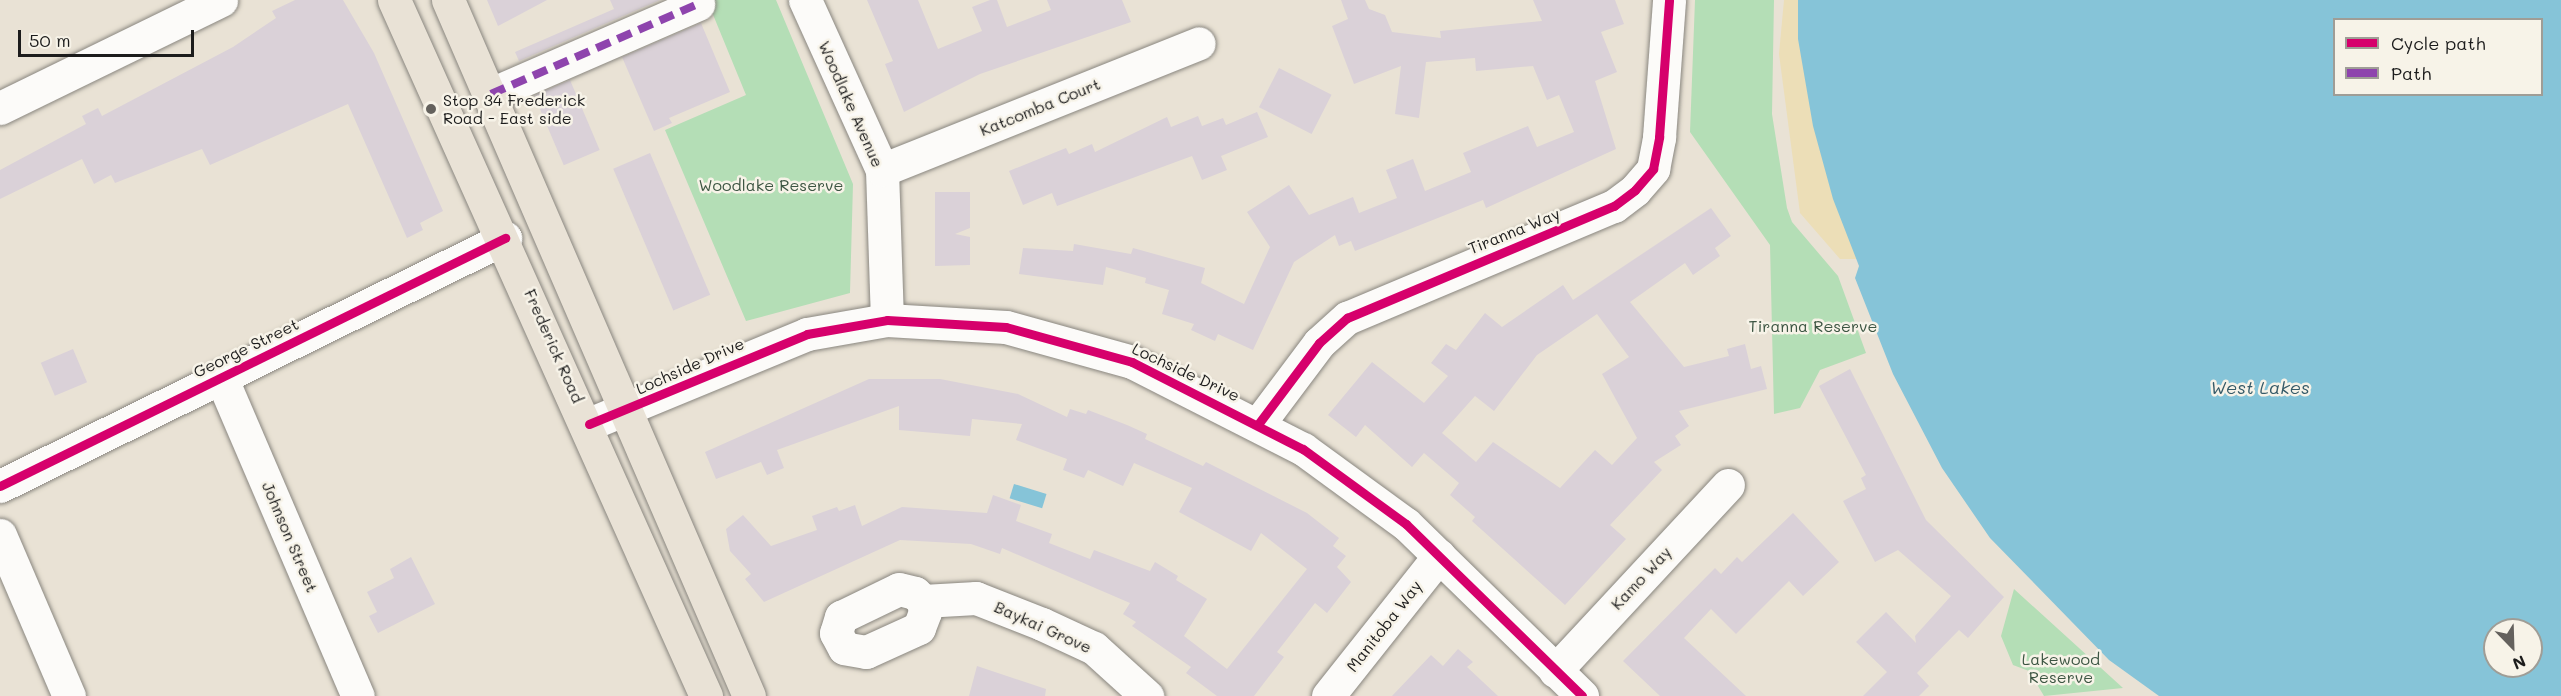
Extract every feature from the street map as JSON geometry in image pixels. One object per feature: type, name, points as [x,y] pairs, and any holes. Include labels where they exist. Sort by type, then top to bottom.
[{"type":"main road","name":"Frederick Road","points":[[394,0],[589,424],[706,696]]},
{"type":"main road","points":[[448,0],[628,409],[749,696]]},
{"type":"street","points":[[0,108],[221,0]]},
{"type":"street","name":"Woodlake Avenue","points":[[805,0],[882,171],[887,320]]},
{"type":"street","name":"Tiranna Way","points":[[1258,423],[1319,343],[1347,318],[1614,206],[1635,190],[1653,169],[1659,137],[1669,0]]},
{"type":"street","points":[[491,94],[698,4]]},
{"type":"street","name":"Katcomba Court","points":[[882,171],[1199,43]]},
{"type":"street","name":"George Street","points":[[0,486],[505,238]]},
{"type":"street","name":"Lochside Drive","points":[[589,424],[807,334],[887,320],[1017,330],[1132,362],[1258,423],[1396,517],[1582,696]]},
{"type":"street","name":"Johnson Street","points":[[221,377],[358,696]]},
{"type":"street","name":"Kamo Way","points":[[1555,671],[1728,485]]},
{"type":"street","points":[[0,535],[69,696]]},
{"type":"street","name":"Manitoba Way","points":[[1328,696],[1439,556]]},
{"type":"street","name":"Baykai Grove","points":[[923,601],[976,598],[1042,624],[1094,648],[1147,696]]},
{"type":"green space","name":"Woodlake Reserve","points":[[707,0],[776,0],[853,184],[850,293],[746,321],[665,130],[746,95]]},
{"type":"green space","name":"Tiranna Reserve","points":[[1695,0],[1774,0],[1772,114],[1787,208],[1792,222],[1838,276],[1866,353],[1820,370],[1800,408],[1774,414],[1770,245],[1690,132]]},
{"type":"green space","name":"Lakewood Reserve","points":[[2014,589],[2123,688],[2044,696],[2029,671],[2013,665],[2001,636]]},
{"type":"sand","points":[[1784,0],[1807,0],[1860,259],[1840,259],[1800,213],[1779,54]]},
{"type":"water","name":"West Lakes","points":[[1798,0],[2561,0],[2561,696],[2159,696],[2109,660],[1990,538],[1942,468],[1893,374],[1855,278],[1859,266],[1833,199],[1813,126],[1798,39]]},
{"type":"water","points":[[1014,484],[1047,494],[1042,508],[1010,498]]},
{"type":"building","points":[[295,0],[343,0],[374,53],[443,211],[420,223],[423,230],[407,238],[348,104],[210,165],[202,149],[115,183],[111,175],[94,184],[82,159],[0,199],[0,170],[86,124],[82,116],[98,108],[102,116],[233,47],[276,18],[272,11]]},
{"type":"building","points":[[487,0],[547,0],[498,26]]},
{"type":"building","points":[[610,0],[660,0],[519,61],[515,52],[614,9]]},
{"type":"building","points":[[867,0],[918,0],[938,49],[982,31],[972,7],[990,0],[997,0],[1007,27],[1051,10],[1047,0],[1122,0],[1131,22],[980,74],[904,112],[885,64],[893,61]]},
{"type":"building","points":[[1341,0],[1365,0],[1369,9],[1385,15],[1392,32],[1441,38],[1440,31],[1542,21],[1533,0],[1615,0],[1624,24],[1601,32],[1617,72],[1595,81],[1616,149],[1486,208],[1483,200],[1355,251],[1351,241],[1339,246],[1335,235],[1294,262],[1253,350],[1218,334],[1215,341],[1191,330],[1194,324],[1162,314],[1169,290],[1145,283],[1146,278],[1106,267],[1103,285],[1019,274],[1023,248],[1073,251],[1074,244],[1131,254],[1133,248],[1205,268],[1201,283],[1244,304],[1270,247],[1247,212],[1289,185],[1309,215],[1353,197],[1359,213],[1397,198],[1386,170],[1413,159],[1425,191],[1471,172],[1463,153],[1528,126],[1537,147],[1574,132],[1559,95],[1547,100],[1533,66],[1476,71],[1475,58],[1426,62],[1419,118],[1395,114],[1401,66],[1354,84],[1332,26],[1348,19]]},
{"type":"building","points":[[701,23],[730,92],[669,118],[672,123],[654,131],[622,57]]},
{"type":"building","points":[[1279,68],[1332,95],[1312,134],[1259,107]]},
{"type":"building","points":[[570,80],[600,150],[564,165],[534,95]]},
{"type":"building","points":[[1257,112],[1268,137],[1221,156],[1227,170],[1202,180],[1192,156],[1057,206],[1052,193],[1023,205],[1009,171],[1066,148],[1069,154],[1092,144],[1095,152],[1167,117],[1171,127],[1198,116],[1202,126],[1223,118],[1226,125]]},
{"type":"building","points":[[650,153],[710,295],[673,310],[613,169]]},
{"type":"building","points":[[935,192],[970,192],[970,228],[955,234],[970,237],[970,265],[935,266]]},
{"type":"building","points":[[1711,208],[1731,236],[1715,248],[1720,256],[1693,275],[1685,263],[1630,302],[1684,367],[1729,356],[1727,349],[1745,344],[1751,369],[1761,366],[1767,389],[1679,411],[1689,426],[1675,436],[1681,445],[1654,462],[1662,470],[1610,525],[1626,539],[1565,605],[1472,521],[1475,517],[1450,495],[1459,483],[1424,453],[1412,467],[1365,425],[1356,437],[1328,415],[1372,362],[1424,403],[1448,376],[1431,363],[1446,344],[1456,350],[1485,313],[1502,327],[1563,285],[1573,300]],"holes":[[[1597,314],[1629,357],[1602,374],[1637,438],[1612,465],[1595,450],[1560,488],[1493,442],[1476,462],[1442,433],[1475,396],[1494,411],[1537,355]]]},
{"type":"building","points":[[73,349],[87,382],[55,396],[41,363]]},
{"type":"building","points":[[1850,369],[1926,520],[2004,597],[1968,638],[1959,630],[1917,673],[1929,686],[1919,696],[1863,696],[1887,672],[1856,642],[1886,612],[1916,643],[1915,636],[1951,596],[1898,550],[1875,562],[1843,501],[1866,489],[1861,478],[1866,475],[1819,386]]},
{"type":"building","points":[[869,379],[940,379],[1018,394],[1067,417],[1070,409],[1086,414],[1088,410],[1127,425],[1147,434],[1145,439],[1203,466],[1206,462],[1307,513],[1339,538],[1333,546],[1346,556],[1337,567],[1351,582],[1327,613],[1315,603],[1277,652],[1284,657],[1254,696],[1217,696],[1186,673],[1191,667],[1132,626],[1136,622],[1123,614],[1130,603],[1002,548],[1000,554],[971,544],[900,540],[764,602],[745,579],[751,574],[730,551],[726,529],[743,515],[771,546],[817,530],[812,516],[837,507],[839,511],[855,505],[862,526],[902,507],[987,513],[993,495],[1021,505],[1016,521],[1052,534],[1049,543],[1090,559],[1094,550],[1150,571],[1155,562],[1178,576],[1176,580],[1207,599],[1184,636],[1227,669],[1307,569],[1261,533],[1251,551],[1179,512],[1192,488],[1134,463],[1123,486],[1088,470],[1084,478],[1063,470],[1067,459],[1016,440],[1022,424],[972,419],[970,436],[899,430],[899,406],[777,450],[784,468],[767,475],[761,462],[716,479],[705,452]]},
{"type":"building","points":[[1793,513],[1839,562],[1803,596],[1789,581],[1736,634],[1711,609],[1684,638],[1746,696],[1660,696],[1623,661],[1715,568],[1721,574],[1737,557],[1742,562]]},
{"type":"building","points":[[411,557],[435,604],[378,633],[369,616],[377,612],[367,592],[394,578],[390,569]]},
{"type":"building","points":[[1458,649],[1473,662],[1467,667],[1498,696],[1392,696],[1431,655],[1443,666]]},
{"type":"building","points":[[977,666],[1046,689],[1045,696],[969,696]]},
{"type":"marked path","points":[[491,94],[698,4]]},
{"type":"cycle path","points":[[1259,423],[1319,343],[1347,318],[1614,206],[1635,190],[1653,169],[1659,137],[1669,0]]},
{"type":"cycle path","points":[[0,486],[505,238]]},
{"type":"cycle path","points":[[589,424],[807,334],[887,320],[1006,327],[1132,362],[1303,449],[1406,524],[1582,696]]},
{"type":"place","name":"Stop 34 Frederick Road - East side","points":[[431,109]]}]
